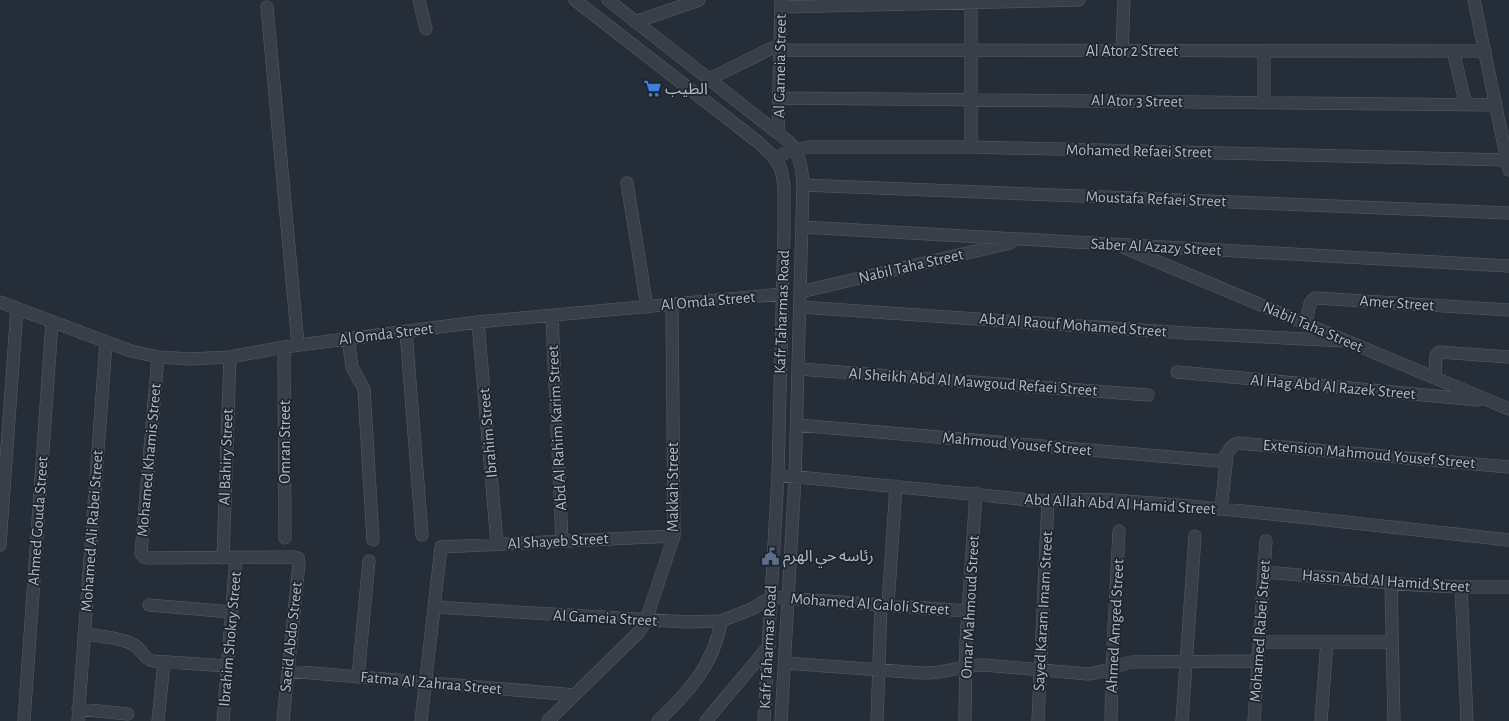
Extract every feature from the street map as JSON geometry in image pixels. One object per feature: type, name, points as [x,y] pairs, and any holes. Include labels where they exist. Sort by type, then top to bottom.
[{"type":"street","points":[[419,0],[426,28]]},
{"type":"street","name":"Kafr Taharmas Road","points":[[575,0],[758,142],[772,155],[781,169],[784,186],[784,230],[778,475],[764,721]]},
{"type":"street","name":"Kafr Taharmas Road","points":[[608,0],[709,80],[778,132],[795,148],[800,159],[803,185],[799,370],[795,477],[781,721]]},
{"type":"street","points":[[635,22],[699,0]]},
{"type":"street","points":[[781,4],[971,3],[1080,0]]},
{"type":"street","points":[[1122,50],[1124,0]]},
{"type":"street","points":[[1474,0],[1508,165]]},
{"type":"street","points":[[971,3],[971,147]]},
{"type":"street","name":"Al Gameia Street","points":[[778,132],[781,4]]},
{"type":"street","points":[[267,7],[298,345]]},
{"type":"street","name":"Al Ator 2 Street","points":[[709,80],[780,47],[971,50],[1485,51]]},
{"type":"street","points":[[1264,51],[1264,103]]},
{"type":"street","points":[[1453,51],[1466,105]]},
{"type":"street","name":"Al Ator 3 Street","points":[[779,98],[1496,105]]},
{"type":"street","name":"Mohamed Refaei Street","points":[[775,160],[781,155],[795,148],[808,147],[971,147],[1508,165]]},
{"type":"street","points":[[627,183],[647,307]]},
{"type":"street","name":"Moustafa Refaei Street","points":[[803,185],[1509,213]]},
{"type":"street","name":"Saber Al Azazy Street","points":[[802,228],[1509,266]]},
{"type":"street","name":"Nabil Taha Street","points":[[800,292],[1023,240]]},
{"type":"street","name":"Nabil Taha Street","points":[[1117,245],[1509,409]]},
{"type":"street","name":"Al Omda Street","points":[[0,302],[131,351],[158,357],[190,359],[230,357],[298,345],[478,322],[782,294]]},
{"type":"street","name":"Amer Street","points":[[1308,325],[1310,303],[1316,298],[1509,310]]},
{"type":"street","name":"Makkah Street","points":[[548,721],[639,632],[646,620],[674,536],[672,304]]},
{"type":"street","name":"Abd Al Raouf Mohamed Street","points":[[800,307],[1186,333],[1346,341]]},
{"type":"street","points":[[0,545],[5,398],[16,308]]},
{"type":"street","name":"Abd Al Rahim Karim Street","points":[[552,316],[562,541]]},
{"type":"street","name":"Ahmed Gouda Street","points":[[24,721],[52,322]]},
{"type":"street","name":"Ibrahim Street","points":[[478,322],[497,544]]},
{"type":"street","points":[[406,332],[422,535]]},
{"type":"street","points":[[348,338],[352,367],[364,389],[373,540]]},
{"type":"street","name":"Mohamed Ali Rabei Street","points":[[78,721],[106,342]]},
{"type":"street","name":"Omran Street","points":[[284,347],[285,538]]},
{"type":"street","points":[[1435,378],[1436,356],[1439,352],[1509,357]]},
{"type":"street","name":"Mohamed Khamis Street","points":[[158,357],[141,553],[144,558],[223,558]]},
{"type":"street","name":"Al Bahiry Street","points":[[223,558],[230,357]]},
{"type":"street","name":"Al Sheikh Abd Al Mawgoud Refaei Street","points":[[799,370],[1148,395]]},
{"type":"street","name":"Al Hag Abd Al Razek Street","points":[[1177,372],[1490,401]]},
{"type":"street","name":"Mahmoud Yousef Street","points":[[797,425],[1218,461],[1221,460],[1228,451]]},
{"type":"street","name":"Extension Mahmoud Yousef Street","points":[[1228,451],[1238,442],[1509,467]]},
{"type":"street","points":[[1221,509],[1228,451]]},
{"type":"street","name":"Abd Allah Abd Al Hamid Street","points":[[778,475],[1048,501],[1100,499],[1221,509],[1509,540]]},
{"type":"street","points":[[877,721],[879,670],[896,486]]},
{"type":"street","name":"Omar Mahmoud Street","points":[[965,721],[968,611],[976,493]]},
{"type":"street","name":"Sayed Karam Imam Street","points":[[1038,721],[1048,501]]},
{"type":"street","name":"Ahmed Amged Street","points":[[1111,721],[1112,668],[1119,531]]},
{"type":"street","name":"Al Shayeb Street","points":[[434,607],[441,547],[674,536]]},
{"type":"street","points":[[1182,721],[1194,536]]},
{"type":"street","name":"Mohamed Rabei Street","points":[[1254,721],[1266,541]]},
{"type":"street","points":[[223,558],[236,557]]},
{"type":"street","name":"Saeid Abdo Street","points":[[236,557],[298,558],[299,562],[283,721]]},
{"type":"street","name":"Ibrahim Shokry Street","points":[[223,721],[236,557]]},
{"type":"street","points":[[358,677],[369,561]]},
{"type":"street","name":"Hassn Abd Al Hamid Street","points":[[1264,572],[1391,584],[1461,587],[1509,587]]},
{"type":"street","points":[[1391,584],[1394,721]]},
{"type":"street","points":[[1461,587],[1467,721]]},
{"type":"street","name":"Al Gameia Street","points":[[434,607],[687,622],[721,621],[754,608],[771,597]]},
{"type":"street","name":"Mohamed Al Galoli Street","points":[[771,597],[968,611]]},
{"type":"street","points":[[149,605],[232,612]]},
{"type":"street","points":[[421,721],[434,607]]},
{"type":"street","points":[[658,721],[692,686],[704,669],[719,637],[721,621]]},
{"type":"street","points":[[84,634],[130,643],[139,648],[147,660],[227,666]]},
{"type":"street","points":[[1259,642],[1392,642]]},
{"type":"street","points":[[1321,721],[1327,642]]},
{"type":"street","points":[[706,721],[768,646]]},
{"type":"street","points":[[785,663],[931,674],[966,666],[984,665],[1094,674],[1132,662],[1258,661]]},
{"type":"street","points":[[158,721],[164,662]]},
{"type":"street","name":"Fatma Al Zahraa Street","points":[[288,671],[575,695]]},
{"type":"street","points":[[78,709],[128,714]]},
{"type":"place","name":"الطيب","points":[[652,89]]},
{"type":"place","name":"رئاسه حي الهرم","points":[[770,556]]}]
